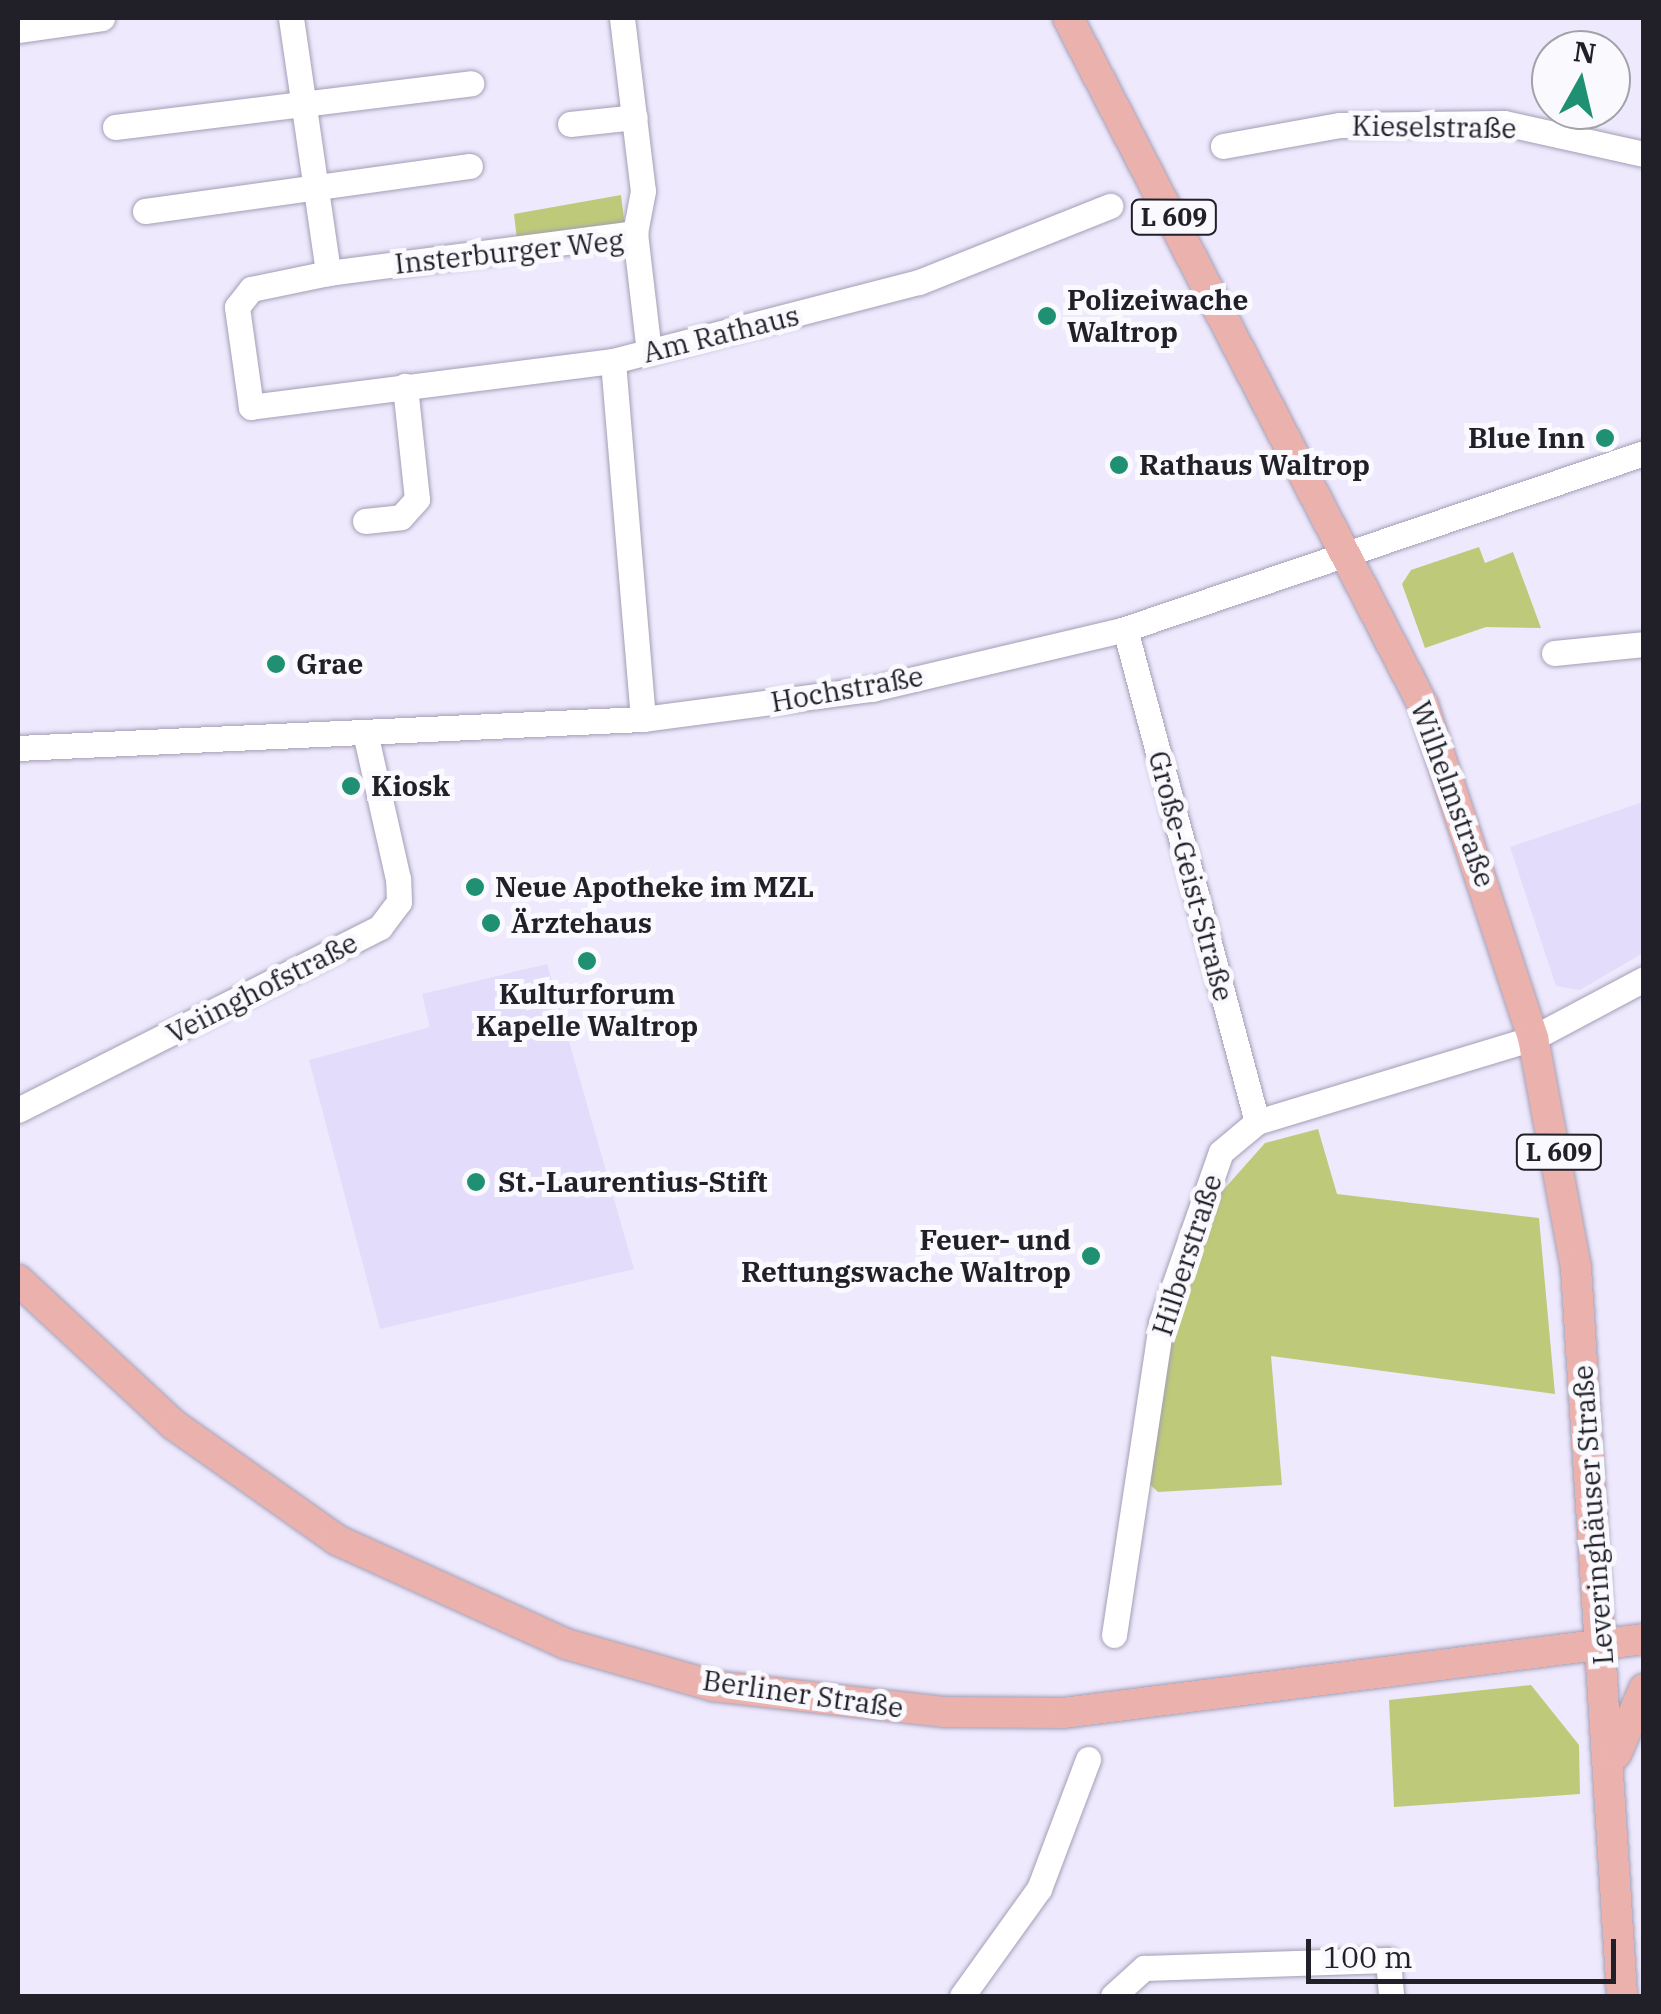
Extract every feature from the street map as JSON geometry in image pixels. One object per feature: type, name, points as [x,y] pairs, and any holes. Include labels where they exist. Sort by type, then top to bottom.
[{"type":"main road","name":"L 609","points":[[1068,18],[1352,558]]},
{"type":"main road","name":"Wilhelmstraße","points":[[1352,558],[1452,784],[1533,1038]]},
{"type":"main road","name":"Leveringhäuser Straße","points":[[1533,1038],[1576,1268],[1622,1996]]},
{"type":"main road","name":"Berliner Straße","points":[[18,1280],[174,1425],[337,1540],[566,1644],[713,1686],[908,1709],[1064,1713],[1602,1648],[1644,1639]]},
{"type":"main road","points":[[1610,1771],[1644,1689]]},
{"type":"street","points":[[18,30],[102,18]]},
{"type":"street","points":[[292,18],[302,104],[319,186],[328,273]]},
{"type":"street","points":[[622,18],[644,191],[635,234]]},
{"type":"street","points":[[115,127],[471,83]]},
{"type":"street","points":[[570,124],[635,117]]},
{"type":"street","name":"Kieselstraße","points":[[1224,146],[1340,126],[1504,122],[1644,154]]},
{"type":"street","points":[[146,212],[470,166]]},
{"type":"street","name":"Am Rathaus","points":[[643,718],[613,360],[919,282],[1110,206]]},
{"type":"street","name":"Insterburger Weg","points":[[405,386],[250,407],[237,308],[252,289],[328,273],[635,234],[649,352]]},
{"type":"street","points":[[365,521],[401,517],[417,499],[405,386],[613,360]]},
{"type":"street","name":"Hochstraße","points":[[18,748],[366,738],[643,718],[872,688],[1125,629],[1352,558],[1644,453]]},
{"type":"street","name":"Große-Geist-Straße","points":[[1125,629],[1258,1122]]},
{"type":"street","points":[[1554,653],[1644,644]]},
{"type":"street","name":"Veiinghofstraße","points":[[18,1110],[380,926],[399,902],[398,879],[366,738]]},
{"type":"street","name":"Hilberstraße","points":[[1114,1635],[1160,1323],[1221,1152],[1258,1122],[1533,1038],[1644,979]]},
{"type":"street","points":[[962,1996],[1039,1889],[1088,1759]]},
{"type":"street","points":[[1113,1996],[1144,1968],[1388,1960],[1390,1996]]},
{"type":"shaded area","points":[[1643,802],[1643,953],[1580,990],[1556,986],[1510,847]]},
{"type":"shaded area","name":"St.-Laurentius-Stift","points":[[547,964],[634,1269],[380,1329],[309,1060],[430,1027],[422,994]]},
{"type":"green space","points":[[621,195],[625,227],[517,240],[514,214]]},
{"type":"green space","points":[[1479,547],[1485,563],[1513,552],[1541,628],[1486,627],[1425,648],[1402,584],[1411,570]]},
{"type":"green space","points":[[1318,1129],[1337,1194],[1539,1218],[1555,1394],[1271,1356],[1282,1485],[1158,1492],[1144,1479],[1163,1342],[1210,1205],[1265,1143]]},
{"type":"green space","points":[[1531,1685],[1579,1745],[1580,1794],[1394,1807],[1389,1700]]},
{"type":"place","name":"Polizeiwache Waltrop","points":[[1047,316]]},
{"type":"place","name":"Blue Inn","points":[[1605,438]]},
{"type":"place","name":"Rathaus Waltrop","points":[[1119,465]]},
{"type":"place","name":"Grae","points":[[276,664]]},
{"type":"place","name":"Kiosk","points":[[351,786]]},
{"type":"place","name":"Neue Apotheke im MZL","points":[[475,887]]},
{"type":"place","name":"Ärztehaus","points":[[491,923]]},
{"type":"place","name":"Kulturforum Kapelle Waltrop","points":[[587,961]]},
{"type":"place","name":"St.-Laurentius-Stift","points":[[476,1182]]},
{"type":"place","name":"Feuer- und Rettungswache Waltrop","points":[[1091,1256]]}]
